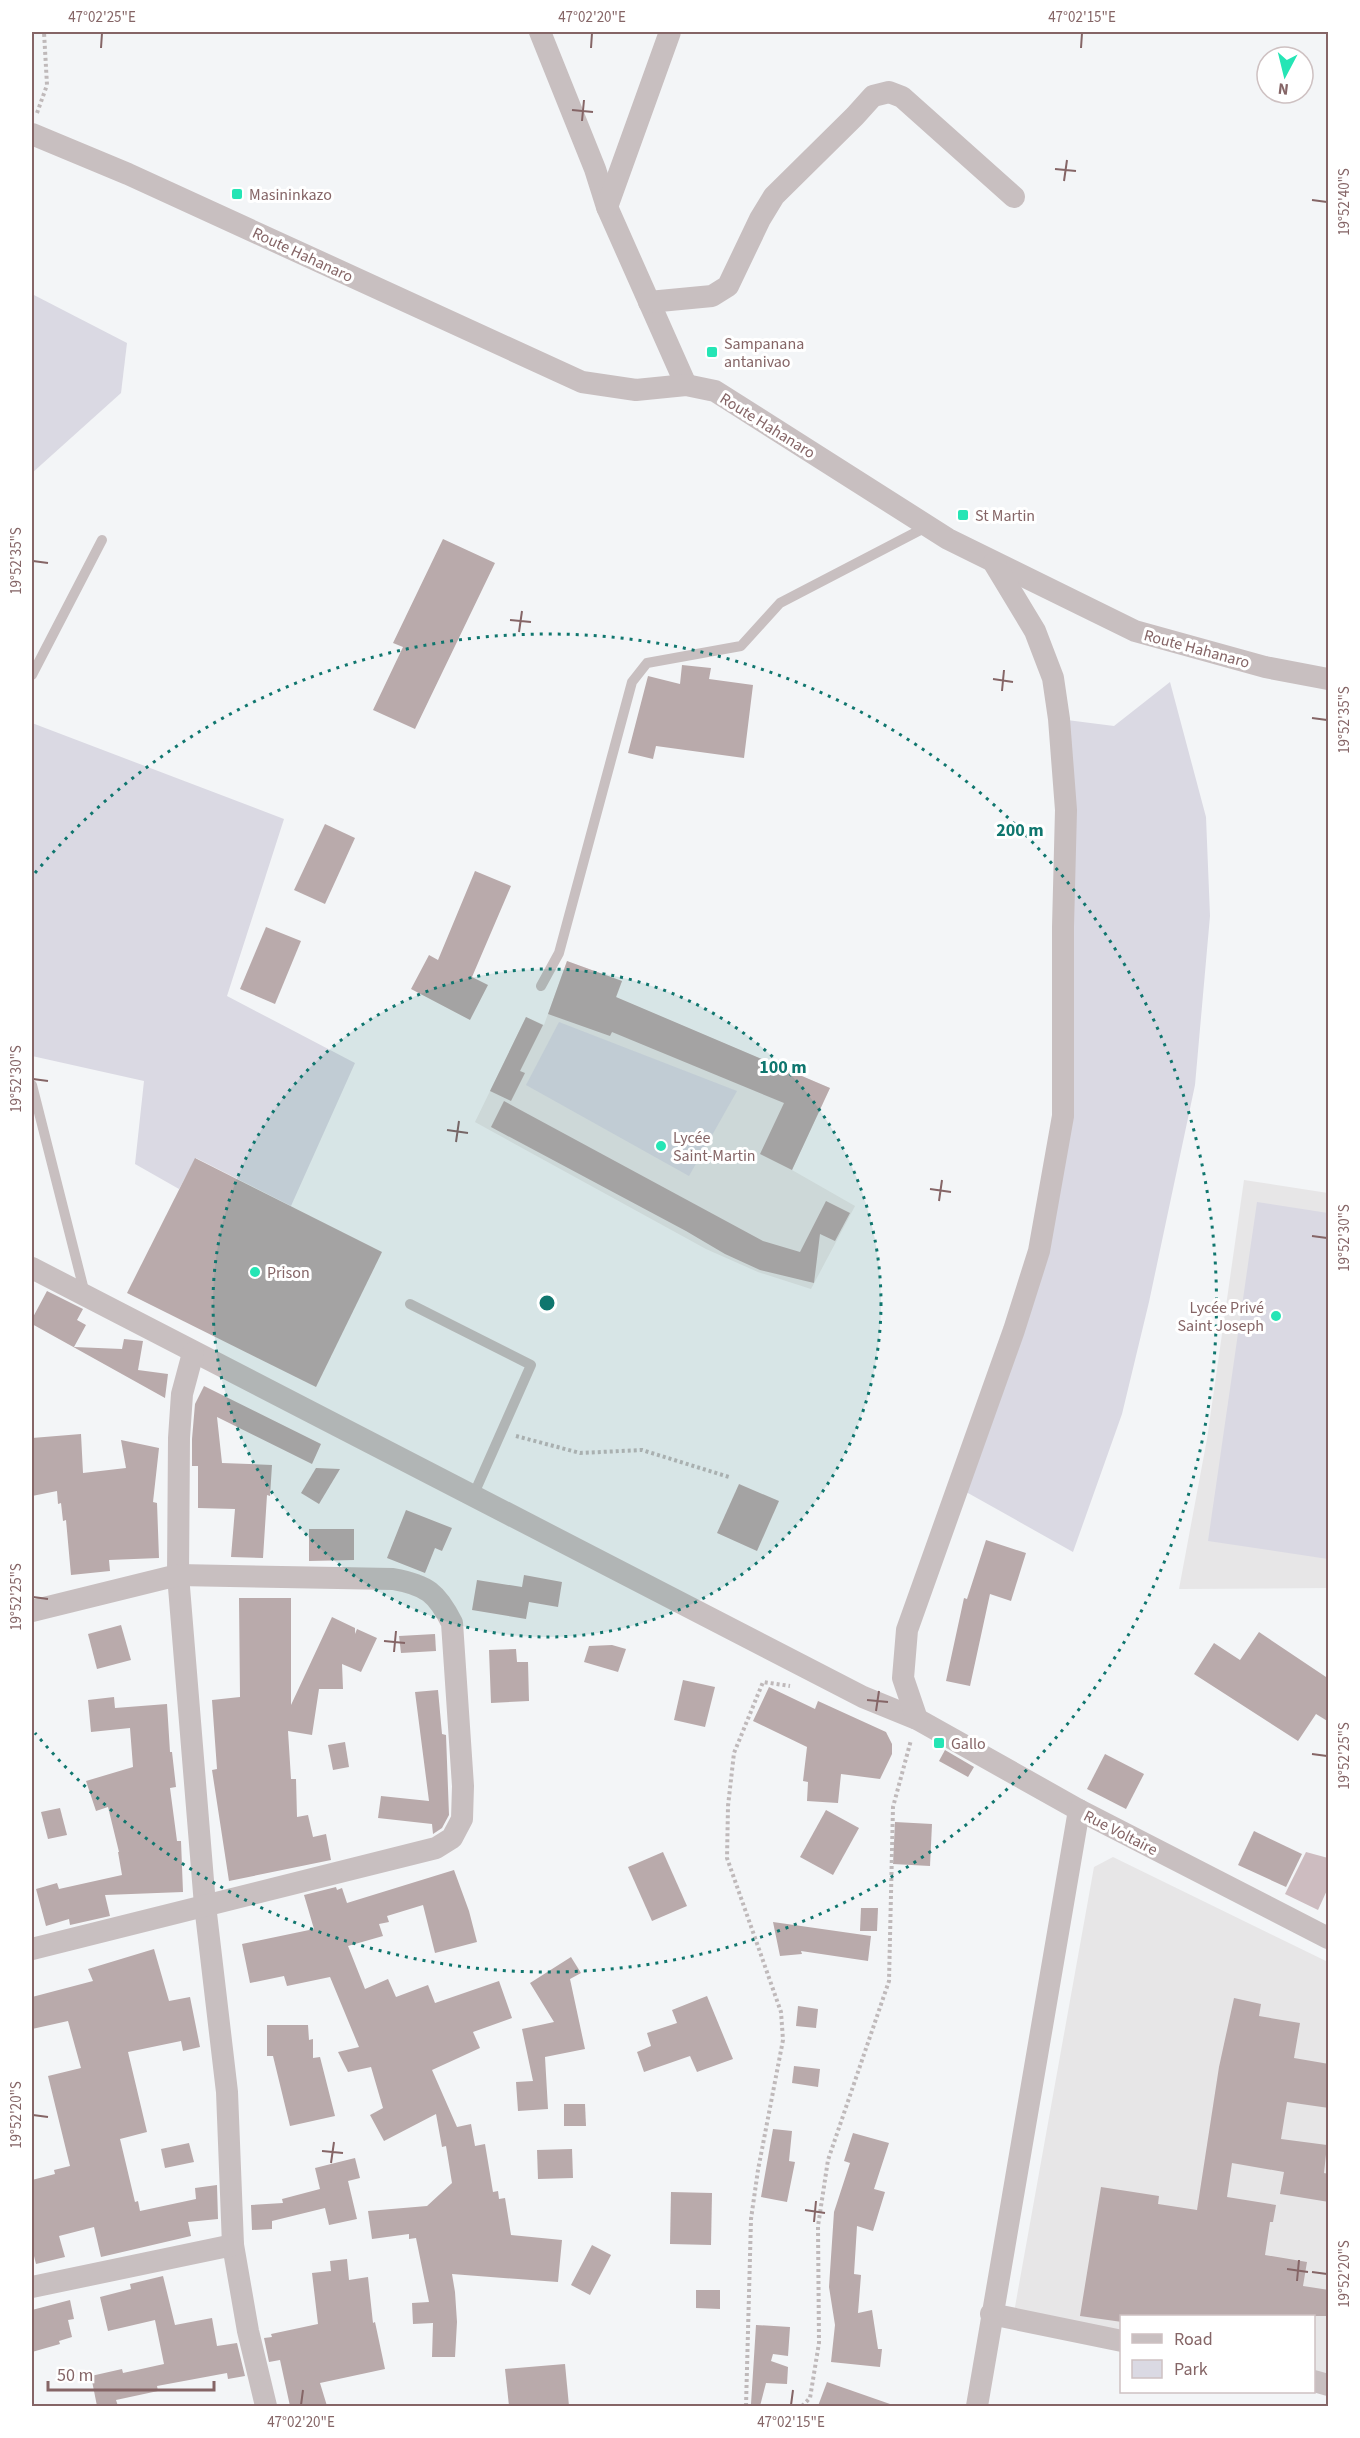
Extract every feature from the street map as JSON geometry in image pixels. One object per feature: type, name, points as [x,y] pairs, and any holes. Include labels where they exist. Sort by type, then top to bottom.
[{"type":"street","points":[[540,32],[595,169],[607,207],[686,385]]},
{"type":"street","points":[[607,207],[670,32]]},
{"type":"street","points":[[649,302],[712,296],[728,286],[760,219],[774,196],[873,96],[889,92],[903,97],[1014,197]]},
{"type":"street","name":"Route Hahanaro","points":[[33,126],[138,179],[582,381],[636,390],[686,385],[715,391],[928,526],[994,563],[1135,631],[1265,667],[1329,679]]},
{"type":"street","points":[[917,1719],[903,1678],[907,1630],[1002,1364],[1039,1251],[1063,1116],[1063,927],[1066,810],[1059,719],[1053,678],[1035,631],[994,563]]},
{"type":"street","name":"Rue Voltaire","points":[[32,1268],[863,1697],[917,1719],[1079,1810],[1329,1938]]},
{"type":"street","points":[[193,1353],[182,1394],[179,1438],[178,1575],[205,1905],[227,2092],[233,2245],[248,2331],[266,2406]]},
{"type":"street","points":[[32,1611],[178,1575],[393,1579],[414,1583],[428,1589],[442,1604],[452,1623],[463,1786],[462,1819],[452,1838],[436,1848],[32,1949]]},
{"type":"street","points":[[977,2406],[1079,1810]]},
{"type":"street","points":[[32,2287],[233,2245]]},
{"type":"street","points":[[991,2314],[1120,2341]]},
{"type":"lane","points":[[541,986],[559,953],[632,682],[647,663],[741,646],[780,603],[928,526]]},
{"type":"lane","points":[[32,675],[102,540]]},
{"type":"lane","points":[[32,1085],[85,1294]]},
{"type":"lane","points":[[410,1304],[531,1365],[473,1497]]},
{"type":"path","points":[[33,126],[46,85],[44,32]]},
{"type":"path","points":[[501,1432],[580,1453],[642,1450],[729,1477]]},
{"type":"path","points":[[746,2406],[751,2219],[783,2040],[781,2012],[727,1858],[728,1806],[734,1753],[763,1682],[796,1687]]},
{"type":"path","points":[[802,2406],[810,2398],[819,2343],[818,2226],[828,2160],[888,1981],[892,1807],[917,1719]]},
{"type":"shaded area","name":"Lycée Saint-Martin","points":[[567,961],[622,981],[614,1004],[624,1001],[830,1088],[792,1170],[855,1206],[811,1289],[758,1272],[706,1249],[475,1122],[526,1017],[544,1025]]},
{"type":"shaded area","name":"Lycée Privé Saint Joseph","points":[[1244,1180],[1328,1193],[1328,1588],[1179,1589],[1207,1439]]},
{"type":"shaded area","points":[[1306,1852],[1328,1858],[1328,1888],[1318,1910],[1285,1894]]},
{"type":"shaded area","points":[[1113,1857],[1328,1962],[1328,2385],[1315,2381],[1315,2315],[1120,2315],[1120,2341],[1013,2318],[1094,1867]]},
{"type":"green space","points":[[32,294],[127,343],[121,393],[32,473]]},
{"type":"green space","points":[[1170,682],[1206,817],[1210,916],[1195,1085],[1149,1302],[1122,1414],[1073,1552],[959,1488],[1014,1330],[1063,1116],[1059,719],[1114,726]]},
{"type":"green space","points":[[32,723],[284,819],[227,996],[355,1063],[291,1206],[196,1158],[179,1189],[135,1164],[144,1081],[32,1056]]},
{"type":"green space","points":[[559,1022],[737,1091],[689,1176],[526,1085]]},
{"type":"green space","name":"Lycée Privé Saint Joseph","points":[[1257,1202],[1328,1213],[1328,1559],[1208,1541]]},
{"type":"building","points":[[443,539],[495,563],[415,729],[373,710],[403,647],[393,643]]},
{"type":"building","points":[[682,665],[711,668],[709,679],[753,685],[744,758],[656,746],[653,759],[628,753],[648,676],[680,684]]},
{"type":"building","points":[[325,824],[355,838],[325,904],[294,890]]},
{"type":"building","points":[[475,871],[511,886],[472,977],[488,985],[470,1020],[411,989],[429,955],[438,960]]},
{"type":"building","points":[[266,927],[301,941],[275,1004],[240,989]]},
{"type":"building","points":[[567,961],[622,981],[616,997],[830,1088],[792,1170],[760,1154],[784,1103],[612,1032],[610,1036],[548,1014]]},
{"type":"building","points":[[526,1017],[543,1025],[520,1071],[525,1073],[511,1101],[490,1091]]},
{"type":"building","points":[[504,1101],[763,1241],[800,1252],[826,1201],[850,1213],[835,1241],[820,1234],[814,1283],[760,1270],[725,1254],[491,1127]]},
{"type":"building","name":"Prison","points":[[195,1158],[382,1252],[316,1387],[127,1293]]},
{"type":"building","points":[[47,1291],[83,1309],[77,1320],[86,1325],[74,1347],[122,1349],[124,1339],[143,1341],[138,1370],[168,1374],[165,1398],[32,1324],[32,1319]]},
{"type":"building","points":[[204,1386],[321,1444],[312,1464],[217,1417],[222,1463],[272,1465],[270,1496],[267,1495],[263,1558],[231,1557],[235,1509],[198,1508],[198,1466],[192,1466],[192,1439],[195,1404]]},
{"type":"building","points":[[81,1434],[83,1473],[126,1468],[121,1440],[159,1448],[153,1502],[157,1503],[159,1558],[109,1560],[110,1571],[71,1575],[66,1520],[63,1521],[57,1491],[32,1496],[32,1438]]},
{"type":"building","points":[[316,1468],[340,1469],[319,1504],[301,1493]]},
{"type":"building","points":[[739,1484],[779,1501],[757,1551],[717,1533]]},
{"type":"building","points":[[406,1510],[452,1528],[442,1551],[435,1548],[425,1573],[387,1558]]},
{"type":"building","points":[[309,1529],[354,1529],[354,1560],[309,1561]]},
{"type":"building","points":[[986,1540],[1026,1553],[1011,1601],[990,1594],[970,1686],[946,1681],[964,1598],[967,1599]]},
{"type":"building","points":[[524,1575],[562,1582],[558,1607],[529,1602],[526,1619],[472,1610],[477,1580],[522,1587]]},
{"type":"building","points":[[239,1598],[291,1598],[291,1705],[332,1617],[355,1628],[355,1634],[357,1629],[377,1638],[361,1672],[342,1664],[343,1689],[319,1689],[312,1735],[288,1731],[291,1779],[296,1779],[297,1817],[308,1815],[313,1837],[326,1834],[331,1860],[229,1881],[212,1770],[217,1769],[212,1700],[240,1697]]},
{"type":"building","points":[[121,1625],[131,1660],[97,1669],[88,1634]]},
{"type":"building","points":[[1259,1632],[1329,1679],[1329,1722],[1316,1714],[1298,1741],[1194,1674],[1214,1643],[1240,1660]]},
{"type":"building","points":[[435,1634],[436,1651],[401,1653],[399,1636]]},
{"type":"building","points":[[612,1645],[626,1649],[618,1672],[584,1662],[589,1646]]},
{"type":"building","points":[[516,1649],[517,1662],[528,1662],[529,1701],[491,1703],[489,1650]]},
{"type":"building","points":[[683,1680],[715,1687],[705,1727],[674,1720]]},
{"type":"building","points":[[769,1687],[815,1709],[818,1701],[886,1732],[892,1744],[892,1754],[880,1779],[841,1774],[838,1803],[807,1801],[808,1782],[803,1781],[807,1747],[753,1721]]},
{"type":"building","points":[[438,1690],[442,1734],[446,1735],[449,1815],[442,1828],[433,1834],[432,1824],[378,1818],[381,1796],[429,1801],[415,1692]]},
{"type":"building","points":[[114,1697],[115,1708],[167,1704],[170,1752],[172,1752],[176,1787],[170,1788],[177,1841],[181,1841],[183,1892],[105,1895],[110,1916],[70,1925],[69,1919],[46,1926],[36,1889],[57,1883],[59,1889],[122,1875],[108,1807],[96,1811],[86,1781],[133,1767],[130,1728],[91,1732],[88,1700]]},
{"type":"building","points":[[345,1742],[349,1767],[333,1770],[328,1745]]},
{"type":"building","points":[[945,1750],[974,1767],[968,1777],[939,1761]]},
{"type":"building","points":[[1105,1754],[1144,1774],[1126,1809],[1087,1789]]},
{"type":"building","points":[[60,1808],[67,1835],[48,1839],[41,1812]]},
{"type":"building","points":[[826,1810],[859,1828],[833,1875],[800,1857]]},
{"type":"building","points":[[895,1822],[932,1824],[930,1866],[893,1864]]},
{"type":"building","points":[[1254,1831],[1302,1854],[1286,1887],[1238,1865]]},
{"type":"building","points":[[663,1852],[687,1906],[652,1921],[628,1867]]},
{"type":"building","points":[[454,1870],[469,1911],[477,1942],[435,1953],[423,1905],[387,1916],[389,1922],[379,1924],[383,1936],[348,1946],[365,1989],[388,1979],[396,1997],[428,1985],[435,2003],[499,1981],[512,2018],[473,2032],[480,2048],[432,2070],[457,2127],[471,2124],[475,2146],[485,2144],[493,2192],[498,2191],[499,2199],[505,2198],[511,2235],[562,2240],[558,2282],[452,2274],[457,2322],[455,2357],[432,2357],[433,2323],[413,2324],[412,2303],[429,2302],[416,2238],[409,2239],[409,2234],[372,2239],[368,2211],[427,2206],[452,2183],[446,2146],[442,2147],[436,2114],[384,2141],[370,2115],[383,2108],[371,2067],[348,2072],[338,2052],[359,2047],[330,1977],[287,1986],[284,1976],[250,1983],[242,1944],[314,1929],[304,1895],[336,1887],[337,1890],[342,1888],[347,1903]]},
{"type":"building","points":[[861,1908],[878,1908],[877,1931],[860,1931]]},
{"type":"building","points":[[773,1922],[871,1936],[868,1961],[801,1951],[802,1954],[780,1956]]},
{"type":"building","points":[[154,1949],[169,2001],[190,1997],[200,2047],[183,2051],[181,2041],[128,2052],[147,2132],[120,2139],[135,2202],[138,2201],[140,2211],[196,2199],[195,2188],[217,2185],[218,2219],[188,2222],[191,2236],[101,2257],[94,2227],[59,2236],[65,2257],[36,2264],[32,2248],[32,2180],[55,2174],[54,2170],[70,2166],[48,2076],[81,2068],[68,2021],[32,2029],[32,1997],[93,1981],[88,1969]]},
{"type":"building","points":[[571,1957],[581,1973],[570,1979],[585,2049],[545,2057],[548,2109],[518,2111],[516,2082],[533,2081],[522,2029],[554,2022],[530,1983]]},
{"type":"building","points":[[707,1996],[733,2059],[697,2072],[690,2056],[644,2072],[637,2052],[651,2046],[647,2033],[677,2023],[672,2010]]},
{"type":"building","points":[[1234,1998],[1261,2004],[1259,2016],[1300,2023],[1294,2058],[1329,2064],[1329,2108],[1287,2102],[1281,2139],[1327,2145],[1324,2173],[1329,2174],[1329,2202],[1280,2194],[1284,2172],[1232,2163],[1227,2197],[1276,2205],[1273,2222],[1270,2222],[1265,2255],[1307,2262],[1303,2286],[1329,2290],[1326,2316],[1120,2315],[1120,2322],[1080,2316],[1101,2187],[1159,2196],[1158,2204],[1197,2210],[1219,2067]]},
{"type":"building","points":[[798,2006],[818,2009],[816,2028],[796,2026]]},
{"type":"building","points":[[267,2025],[308,2025],[309,2040],[313,2039],[313,2058],[320,2057],[335,2116],[290,2126],[273,2056],[267,2056]]},
{"type":"building","points":[[794,2066],[820,2069],[818,2087],[792,2083]]},
{"type":"building","points":[[564,2104],[585,2104],[586,2126],[564,2126]]},
{"type":"building","points":[[773,2129],[792,2131],[789,2161],[795,2162],[787,2202],[761,2197]]},
{"type":"building","points":[[853,2133],[889,2143],[874,2189],[885,2192],[873,2231],[857,2226],[854,2274],[861,2275],[858,2313],[872,2310],[878,2349],[882,2349],[880,2367],[831,2362],[835,2325],[829,2287],[834,2212],[850,2163],[844,2161]]},
{"type":"building","points":[[189,2143],[194,2162],[165,2168],[161,2149]]},
{"type":"building","points":[[572,2149],[573,2178],[538,2179],[537,2150]]},
{"type":"building","points":[[355,2158],[360,2178],[348,2181],[357,2219],[329,2225],[325,2208],[272,2221],[272,2229],[252,2230],[251,2205],[283,2203],[282,2199],[320,2189],[315,2168]]},
{"type":"building","points":[[671,2192],[712,2193],[711,2245],[670,2244]]},
{"type":"building","points":[[592,2245],[611,2255],[590,2295],[571,2285]]},
{"type":"building","points":[[347,2259],[349,2280],[368,2277],[373,2323],[375,2322],[385,2369],[320,2383],[327,2406],[290,2406],[280,2360],[269,2362],[264,2338],[272,2337],[271,2334],[318,2324],[312,2273],[331,2271],[330,2261]]},
{"type":"building","points":[[163,2276],[175,2325],[212,2318],[217,2346],[237,2343],[245,2376],[228,2379],[227,2373],[157,2386],[158,2391],[116,2400],[118,2406],[97,2406],[91,2376],[122,2369],[123,2373],[164,2364],[155,2320],[108,2331],[100,2297],[131,2289],[130,2284]]},
{"type":"building","points":[[696,2290],[720,2290],[720,2309],[696,2308]]},
{"type":"building","points":[[70,2300],[74,2319],[68,2320],[72,2337],[59,2341],[60,2344],[32,2352],[32,2310]]},
{"type":"building","points":[[756,2325],[790,2327],[788,2356],[773,2354],[771,2361],[788,2367],[787,2384],[766,2383],[760,2406],[751,2404]]},
{"type":"building","points":[[565,2364],[569,2406],[509,2406],[505,2369]]},
{"type":"building","points":[[827,2382],[890,2404],[889,2406],[818,2406]]},
{"type":"place","name":"Masininkazo","points":[[237,194]]},
{"type":"place","name":"Sampanana antanivao","points":[[712,352]]},
{"type":"place","name":"St Martin","points":[[963,515]]},
{"type":"place","name":"Lycée Saint-Martin","points":[[661,1146]]},
{"type":"place","name":"Prison","points":[[255,1272]]},
{"type":"place","name":"Lycée Privé Saint Joseph","points":[[1276,1316]]},
{"type":"place","name":"Gallo","points":[[939,1743]]}]
